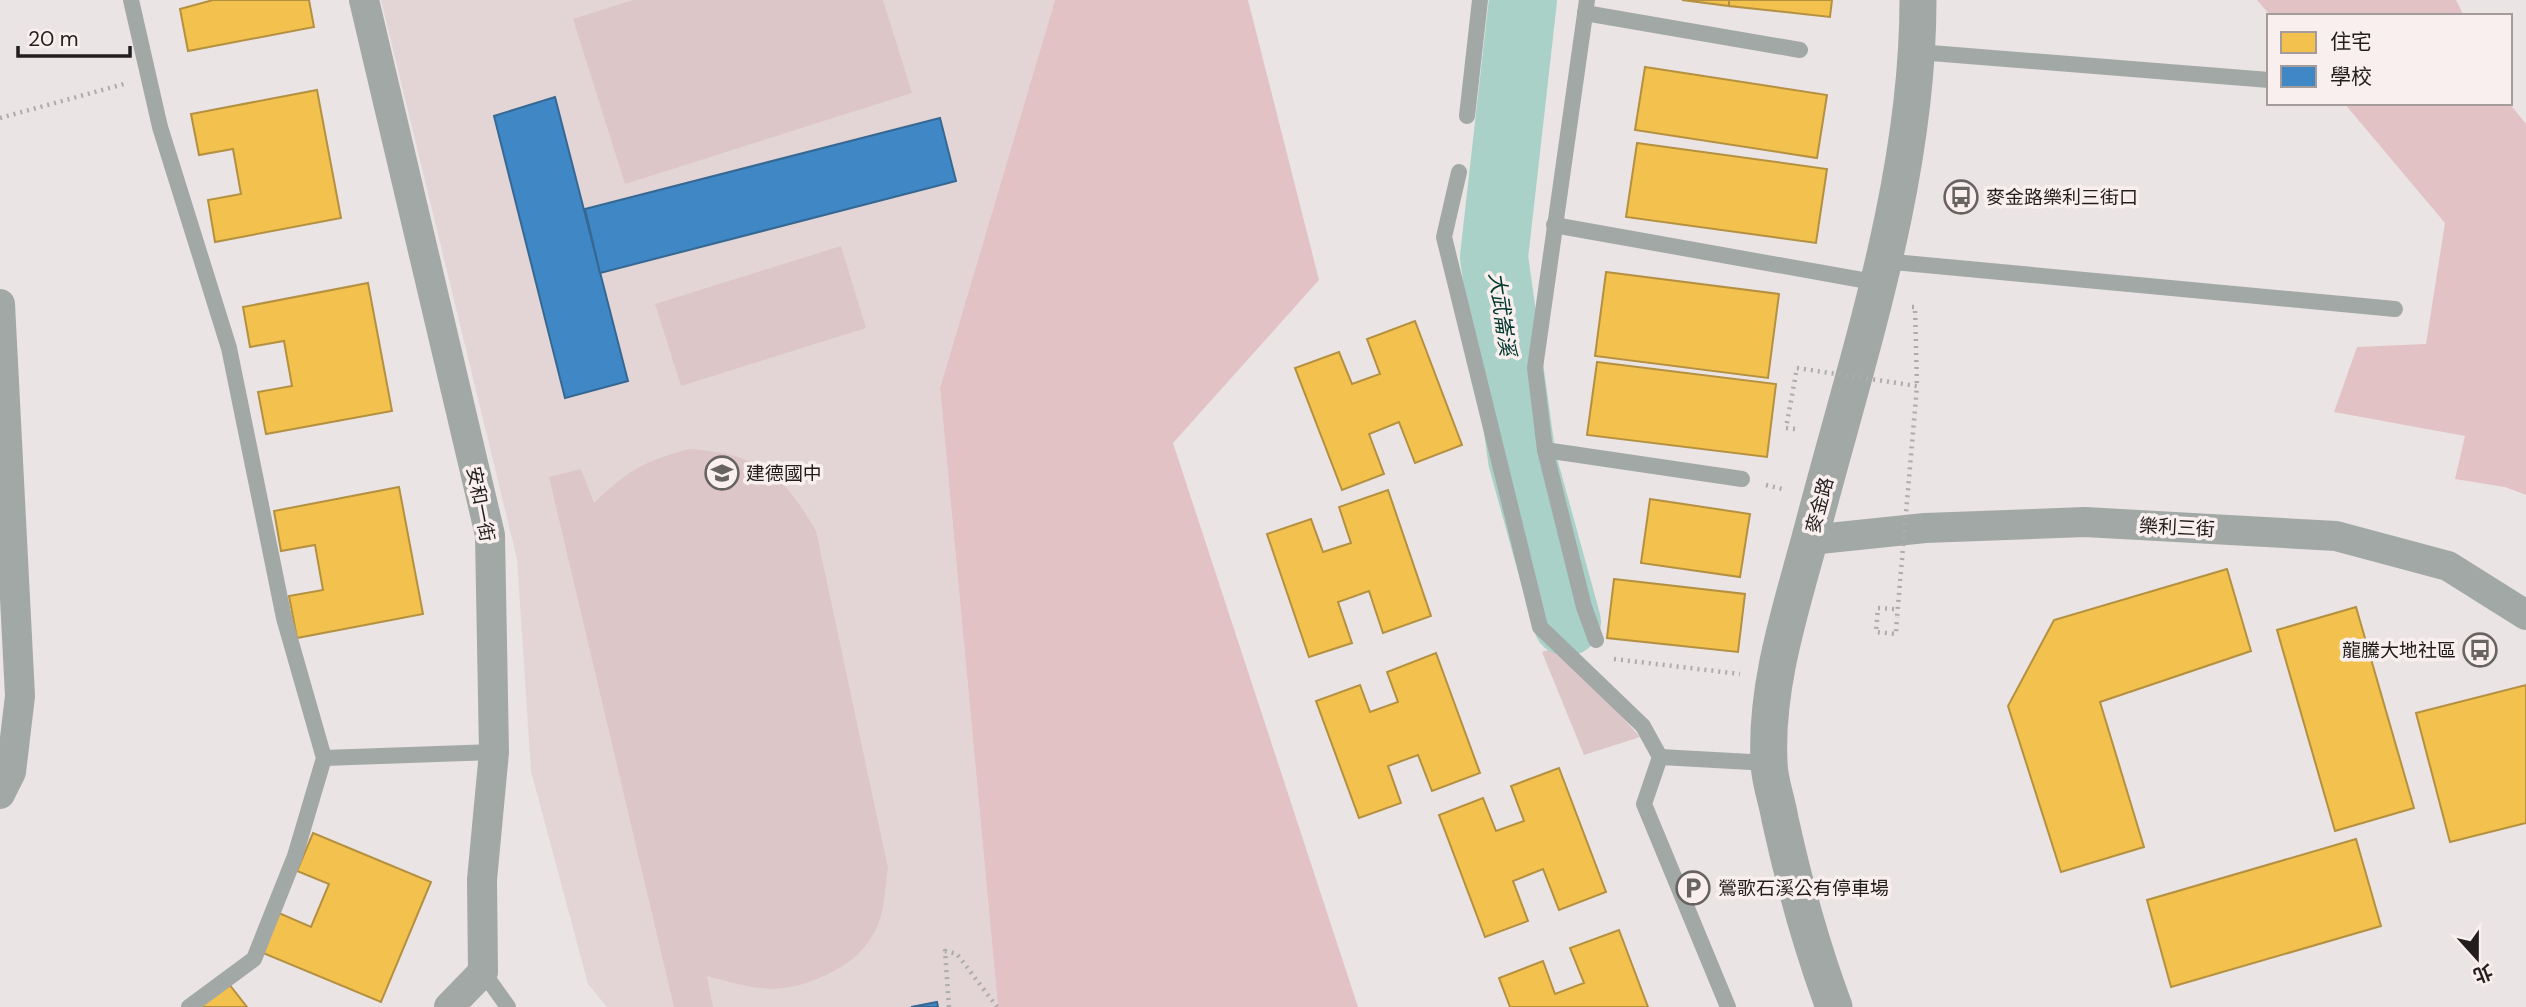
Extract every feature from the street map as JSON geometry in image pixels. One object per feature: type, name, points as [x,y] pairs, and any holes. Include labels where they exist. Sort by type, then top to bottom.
[{"type":"street","name":"安和一街","points":[[364,0],[490,535],[494,752],[482,880],[483,972]]},
{"type":"street","name":"麥金路","points":[[1834,1007],[1792,876],[1769,763],[1774,689],[1786,625],[1881,272],[1909,122],[1918,52],[1918,0]]},
{"type":"street","points":[[0,304],[20,696],[11,772],[0,794]]},
{"type":"street","name":"樂利三街","points":[[1810,540],[1925,528],[2085,522],[2336,536],[2448,566],[2526,615]]},
{"type":"street","points":[[449,1007],[483,972]]},
{"type":"lane","points":[[131,0],[160,127],[229,348],[284,618],[324,758],[295,856],[254,959],[189,1007]]},
{"type":"lane","points":[[1467,116],[1480,0]]},
{"type":"lane","points":[[1596,640],[1584,607],[1545,450],[1535,368],[1586,7],[1800,50]]},
{"type":"lane","points":[[1918,52],[2267,80]]},
{"type":"lane","points":[[1459,172],[1444,237],[1540,627],[1643,726],[1660,757],[1643,804],[1728,1007]]},
{"type":"lane","points":[[1554,225],[1881,272],[2395,309]]},
{"type":"lane","points":[[1545,450],[1742,480]]},
{"type":"lane","points":[[324,758],[494,752]]},
{"type":"lane","points":[[1660,757],[1769,763]]},
{"type":"lane","points":[[483,972],[508,1007]]},
{"type":"path","points":[[0,118],[148,77]]},
{"type":"path","points":[[1894,609],[1878,608],[1876,632],[1896,634],[1917,386],[1915,307]]},
{"type":"path","points":[[1795,429],[1786,428],[1797,368],[1917,386]]},
{"type":"path","points":[[1596,640],[1610,659],[1741,674]]},
{"type":"path","points":[[949,1007],[945,951],[957,954],[997,1007]]},
{"type":"shaded area","name":"建德國中","points":[[381,0],[1055,0],[940,388],[998,1007],[607,1007],[588,984],[531,771],[517,559]]},
{"type":"shaded area","points":[[633,0],[883,0],[912,93],[625,184],[573,19]]},
{"type":"shaded area","points":[[1055,0],[1248,0],[1319,280],[1173,443],[1358,1007],[998,1007],[940,388]]},
{"type":"shaded area","points":[[2257,0],[2456,0],[2463,14],[2269,14]]},
{"type":"shaded area","points":[[2346,105],[2511,105],[2526,124],[2526,495],[2505,487],[2455,479],[2465,436],[2334,412],[2357,347],[2426,344],[2445,223]]},
{"type":"shaded area","points":[[841,246],[866,328],[681,386],[655,304]]},
{"type":"shaded area","points":[[689,449],[733,456],[766,470],[792,494],[816,531],[888,868],[880,921],[864,948],[852,959],[815,980],[784,988],[741,985],[707,976],[713,1007],[674,1007],[549,477],[581,469],[594,503],[637,468]]},
{"type":"shaded area","points":[[1559,646],[1640,737],[1584,755],[1542,652]]},
{"type":"building: 住宅","points":[[213,0],[309,0],[314,27],[188,51],[180,9]]},
{"type":"building: 住宅","points":[[1682,0],[1729,0],[1729,6]]},
{"type":"building: 住宅","points":[[1729,0],[1832,0],[1830,17],[1729,6]]},
{"type":"building: 住宅","points":[[1645,67],[1827,95],[1817,158],[1635,130]]},
{"type":"building: 住宅","points":[[317,90],[341,218],[215,242],[208,200],[241,194],[233,149],[199,155],[191,114]]},
{"type":"building: 住宅","points":[[1637,143],[1827,169],[1816,243],[1626,217]]},
{"type":"building: 住宅","points":[[1606,272],[1779,294],[1768,378],[1595,356]]},
{"type":"building: 住宅","points":[[368,283],[392,411],[266,434],[258,392],[292,386],[284,341],[250,347],[243,307]]},
{"type":"building: 住宅","points":[[1415,321],[1462,445],[1415,463],[1399,422],[1369,434],[1384,474],[1342,490],[1295,368],[1339,352],[1352,384],[1380,374],[1367,339]]},
{"type":"building: 住宅","points":[[1597,362],[1776,384],[1767,457],[1587,435]]},
{"type":"building: 住宅","points":[[399,487],[423,614],[297,638],[289,596],[323,590],[315,545],[281,551],[274,511]]},
{"type":"building: 住宅","points":[[1388,490],[1431,616],[1383,633],[1369,591],[1338,602],[1352,643],[1309,657],[1267,534],[1311,519],[1323,552],[1351,543],[1339,507]]},
{"type":"building: 住宅","points":[[1650,499],[1750,514],[1740,577],[1641,563]]},
{"type":"building: 住宅","points":[[2227,569],[2251,651],[2100,702],[2144,847],[2061,872],[2008,706],[2054,620]]},
{"type":"building: 住宅","points":[[1614,579],[1745,594],[1738,652],[1607,638]]},
{"type":"building: 住宅","points":[[2356,607],[2414,808],[2335,831],[2277,630]]},
{"type":"building: 住宅","points":[[1436,653],[1480,773],[1432,791],[1418,755],[1388,766],[1401,803],[1359,818],[1316,701],[1360,685],[1370,712],[1398,702],[1387,672]]},
{"type":"building: 住宅","points":[[2526,685],[2526,823],[2450,842],[2416,713]]},
{"type":"building: 住宅","points":[[1559,768],[1606,892],[1559,910],[1543,869],[1513,881],[1528,921],[1485,937],[1439,815],[1483,798],[1496,831],[1524,821],[1511,786]]},
{"type":"building: 住宅","points":[[313,833],[431,882],[381,1002],[263,953],[279,913],[311,927],[329,884],[297,871]]},
{"type":"building: 住宅","points":[[2356,839],[2381,926],[2171,987],[2147,900]]},
{"type":"building: 住宅","points":[[1619,930],[1648,1007],[1510,1007],[1499,978],[1543,961],[1555,994],[1584,983],[1570,948]]},
{"type":"building: 住宅","points":[[229,984],[247,1007],[199,1007]]},
{"type":"building: 學校","points":[[555,97],[628,381],[565,398],[494,116]]},
{"type":"building: 學校","points":[[940,118],[956,181],[600,273],[585,209]]},
{"type":"building: 學校","points":[[937,1002],[938,1007],[911,1007]]},
{"type":"waterway","name":"大武崙溪","points":[[1523,0],[1494,257],[1522,459],[1567,622]]},
{"type":"place","name":"麥金路樂利三街口","points":[[1961,197]]},
{"type":"place","name":"建德國中","points":[[722,473]]},
{"type":"place","name":"龍騰大地社區","points":[[2480,650]]},
{"type":"place","name":"鶯歌石溪公有停車場","points":[[1693,888]]}]
